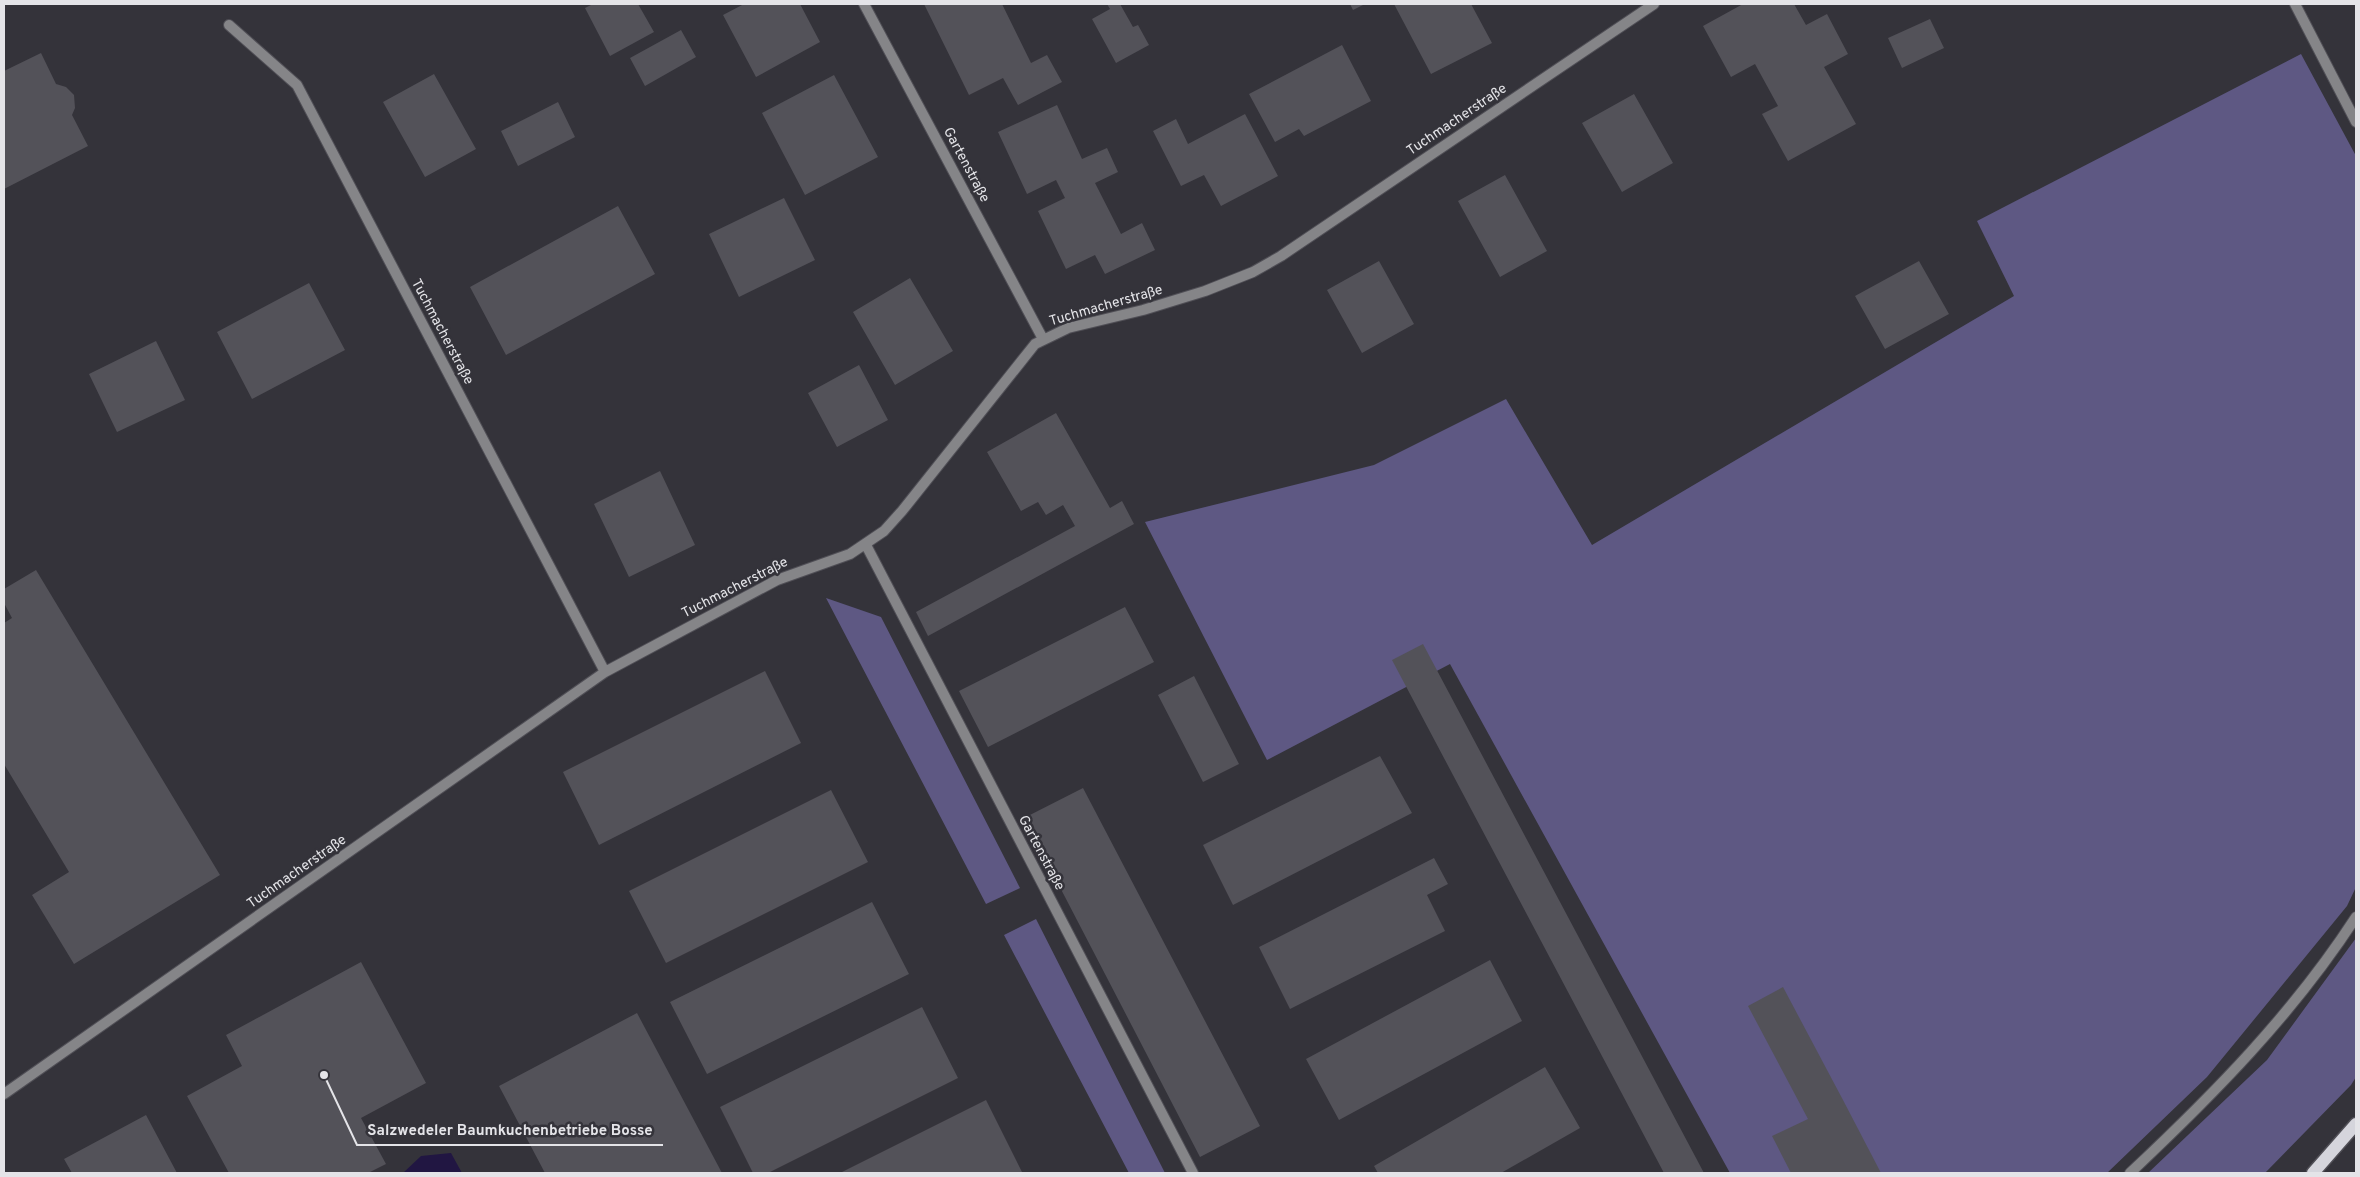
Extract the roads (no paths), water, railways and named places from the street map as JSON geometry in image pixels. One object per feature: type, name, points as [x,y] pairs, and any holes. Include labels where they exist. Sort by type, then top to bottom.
[{"type":"main road","points":[[2313,1173],[2356,1124]]},
{"type":"street","name":"Gartenstraße","points":[[864,4],[1043,339]]},
{"type":"street","name":"Tuchmacherstraße","points":[[4,1094],[605,672],[777,580],[850,554],[866,545],[884,531],[902,511],[955,447],[1029,351],[1043,339],[1068,328],[1182,299],[1254,272],[1654,4]]},
{"type":"street","points":[[2295,4],[2356,122]]},
{"type":"street","name":"Tuchmacherstraße","points":[[229,25],[297,85],[605,672]]},
{"type":"street","name":"Gartenstraße","points":[[866,545],[1193,1173]]},
{"type":"street","points":[[2130,1173],[2267,1036],[2302,994],[2356,917]]},
{"type":"place","name":"Salzwedeler Baumkuchenbetriebe Bosse","points":[[324,1075]]}]
